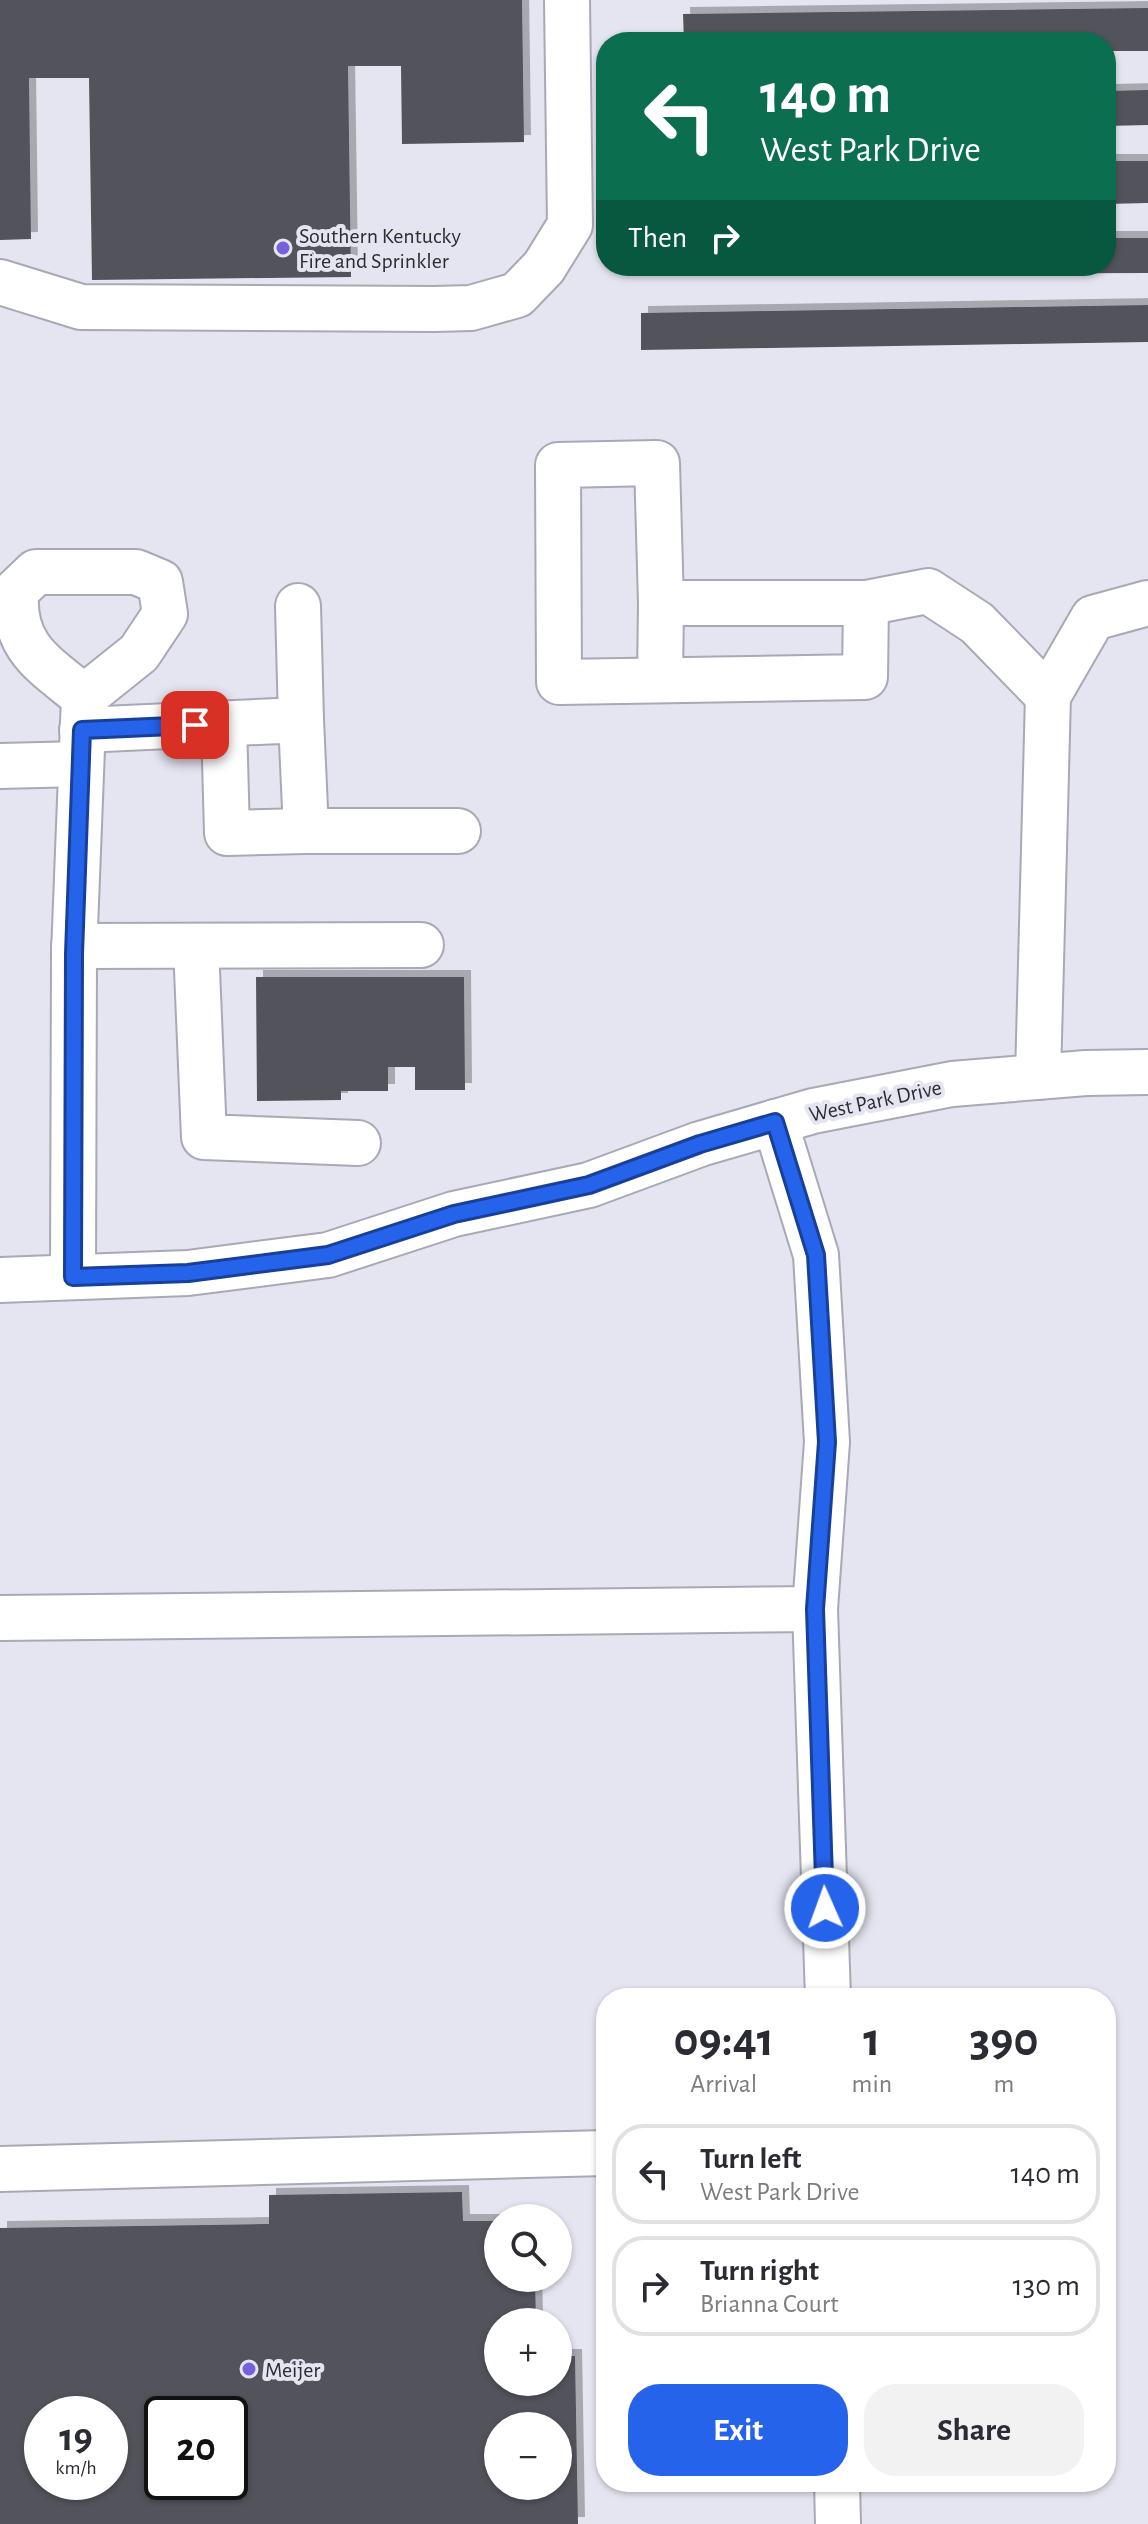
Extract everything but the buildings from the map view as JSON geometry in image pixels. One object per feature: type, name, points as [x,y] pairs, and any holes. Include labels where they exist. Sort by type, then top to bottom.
[{"type":"street","points":[[0,282],[81,307],[459,308],[517,295],[544,267],[570,225],[567,0]]},
{"type":"street","points":[[660,680],[657,463],[558,465],[559,682],[865,677],[866,603]]},
{"type":"street","points":[[73,1277],[74,946],[82,731],[165,614],[160,582],[136,572],[36,572],[16,591],[7,613],[82,731]]},
{"type":"street","points":[[661,603],[866,603],[928,591],[977,623],[1048,696]]},
{"type":"street","points":[[1038,1077],[1048,696],[1093,618],[1148,603]]},
{"type":"street","points":[[298,606],[306,831]]},
{"type":"street","points":[[0,766],[82,731],[301,720]]},
{"type":"street","points":[[224,723],[227,833],[458,831]]},
{"type":"street","points":[[74,946],[421,945]]},
{"type":"street","points":[[196,946],[204,1137],[358,1143]]},
{"type":"street","name":"West Park Drive","points":[[0,1280],[188,1273],[328,1255],[454,1214],[589,1185],[700,1144],[775,1122],[952,1084],[1148,1072]]},
{"type":"street","points":[[775,1122],[816,1255],[827,1442],[815,1609],[828,1988]]},
{"type":"street","points":[[0,1618],[815,1609]]},
{"type":"street","points":[[0,2169],[596,2153]]},
{"type":"street","points":[[837,2492],[838,2524]]},
{"type":"place","name":"Southern Kentucky Fire and Sprinkler","points":[[283,248]]},
{"type":"place","name":"Meijer","points":[[249,2369]]},
{"type":"route","points":[[195,725],[82,730],[74,954],[73,1277],[188,1273],[328,1255],[454,1214],[589,1185],[700,1144],[775,1122],[816,1255],[827,1442],[815,1609],[825,1908]]}]
